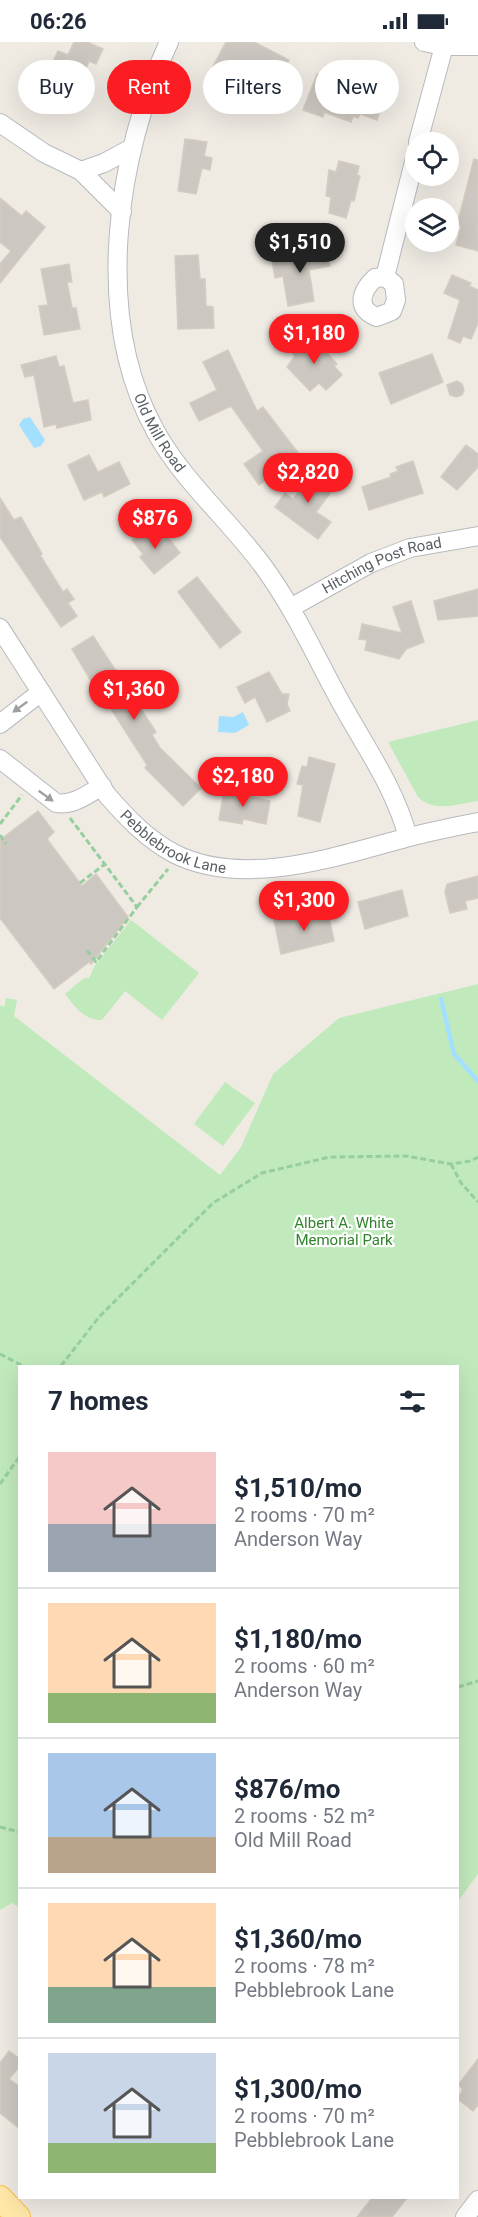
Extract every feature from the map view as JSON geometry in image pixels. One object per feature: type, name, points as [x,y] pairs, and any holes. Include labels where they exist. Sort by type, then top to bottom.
[{"type":"main road","points":[[0,2198],[18,2217]]},
{"type":"street","name":"Old Mill Road","points":[[169,42],[144,99],[130,148],[122,212],[119,310],[129,365],[142,403],[156,433],[181,467],[237,531],[292,608],[344,707],[393,792],[408,837]]},
{"type":"street","points":[[424,42],[444,46],[478,46]]},
{"type":"street","points":[[421,132],[444,46]]},
{"type":"street","points":[[0,123],[44,153],[81,171],[122,212]]},
{"type":"street","points":[[81,171],[104,163],[130,148]]},
{"type":"street","points":[[385,277],[408,186]]},
{"type":"street","name":"Hitching Post Road","points":[[292,608],[371,563],[410,548],[478,536]]},
{"type":"street","name":"Pebblebrook Lane","points":[[0,628],[102,786],[126,817],[150,838],[176,855],[205,863],[238,868],[279,868],[344,855],[408,837],[478,822]]},
{"type":"street","points":[[0,724],[18,708],[42,692]]},
{"type":"street","points":[[0,759],[48,798],[64,804],[102,786]]},
{"type":"street","points":[[465,2217],[478,2200]]},
{"type":"path","points":[[0,824],[31,784]]},
{"type":"path","points":[[66,813],[137,907]]},
{"type":"path","points":[[0,835],[6,844]]},
{"type":"path","points":[[86,949],[96,962],[176,855]]},
{"type":"path","points":[[80,883],[105,864]]},
{"type":"path","points":[[62,1365],[99,1317],[213,1203],[262,1173],[311,1160],[353,1156],[406,1156],[451,1164],[471,1161],[478,1157]]},
{"type":"path","points":[[451,1164],[461,1183],[478,1202]]},
{"type":"path","points":[[0,1354],[21,1365]]},
{"type":"path","points":[[0,1484],[18,1459]]},
{"type":"path","points":[[459,1687],[478,1681]]},
{"type":"path","points":[[0,1827],[18,1832]]},
{"type":"green space","points":[[478,720],[478,801],[446,806],[425,802],[418,797],[388,742]]},
{"type":"green space","points":[[131,920],[199,973],[162,1020],[125,991],[102,1020],[90,1018],[65,994],[84,978],[89,978],[94,967]]},
{"type":"green space","name":"Albert A. White Memorial Park","points":[[478,984],[478,1874],[459,1900],[459,1365],[18,1365],[18,1907],[12,1903],[0,1910],[0,1005],[4,1007],[6,998],[17,1000],[14,1016],[220,1175],[241,1147],[273,1074],[339,1018]]},
{"type":"green space","points":[[225,1082],[255,1103],[223,1146],[194,1124]]},
{"type":"water","points":[[30,417],[45,440],[41,446],[34,448],[19,425],[23,419]]},
{"type":"water","points":[[243,712],[249,725],[235,733],[218,732],[219,716],[233,717]]},
{"type":"building","points":[[74,42],[87,42],[103,49],[96,64],[95,60],[54,60],[58,51],[68,55]]},
{"type":"building","points":[[226,42],[254,42],[289,60],[217,60]]},
{"type":"building","points":[[315,79],[315,114],[324,114],[323,117],[303,110]]},
{"type":"building","points":[[329,114],[360,114],[358,118],[353,116],[351,122]]},
{"type":"building","points":[[360,114],[379,114],[377,120]]},
{"type":"building","points":[[185,139],[207,142],[204,156],[212,158],[210,170],[202,168],[196,194],[178,191]]},
{"type":"building","points":[[474,159],[478,160],[478,251],[459,246],[461,226],[459,226],[459,217]]},
{"type":"building","points":[[339,161],[359,166],[357,175],[360,176],[354,201],[351,200],[346,218],[329,213],[331,197],[326,196],[329,170],[336,172]]},
{"type":"building","points":[[0,198],[22,216],[26,211],[45,227],[0,283],[0,264],[11,251],[0,242]]},
{"type":"building","points":[[326,247],[330,266],[309,270],[314,301],[288,306],[283,276],[275,278],[272,260],[310,254],[309,250]]},
{"type":"building","points":[[198,255],[200,279],[205,279],[206,306],[213,307],[214,328],[178,329],[175,256]]},
{"type":"building","points":[[69,264],[72,282],[67,282],[72,308],[76,308],[80,329],[44,335],[39,306],[48,305],[41,269]]},
{"type":"building","points":[[452,275],[471,283],[469,286],[478,290],[478,323],[471,339],[463,336],[460,343],[448,338],[460,300],[444,293]]},
{"type":"building","points":[[311,334],[337,364],[334,366],[342,375],[326,390],[319,383],[310,391],[287,367],[295,356],[291,351]]},
{"type":"building","points":[[228,350],[257,411],[263,407],[299,454],[259,485],[244,464],[263,451],[231,406],[199,421],[190,403],[217,390],[203,362]]},
{"type":"building","points":[[432,354],[443,382],[391,404],[379,373]]},
{"type":"building","points":[[56,356],[59,367],[64,366],[73,403],[88,400],[91,420],[57,428],[56,424],[44,427],[34,375],[25,377],[21,365]]},
{"type":"building","points":[[457,381],[462,384],[464,390],[462,395],[456,397],[450,395],[447,385]]},
{"type":"building","points":[[466,445],[478,454],[478,467],[457,490],[441,477]]},
{"type":"building","points":[[89,455],[98,472],[119,462],[130,484],[104,497],[102,492],[84,500],[68,465]]},
{"type":"building","points":[[413,461],[423,493],[369,510],[362,487],[391,477],[390,474],[398,471],[396,467]]},
{"type":"building","points":[[317,468],[332,479],[325,488],[331,492],[316,512],[331,522],[318,539],[275,507],[285,493],[293,499]]},
{"type":"building","points":[[0,498],[14,520],[21,517],[42,554],[40,555],[63,592],[67,589],[74,599],[68,603],[77,616],[61,627],[0,537]]},
{"type":"building","points":[[150,526],[161,540],[167,536],[180,553],[154,574],[140,557],[143,554],[132,540]]},
{"type":"building","points":[[197,577],[241,632],[220,648],[178,592]]},
{"type":"building","points":[[478,589],[478,616],[438,620],[434,601]]},
{"type":"building","points":[[411,601],[424,642],[406,649],[399,659],[365,650],[367,640],[359,639],[362,624],[402,633],[393,607]]},
{"type":"building","points":[[93,636],[156,732],[152,735],[160,748],[201,788],[183,806],[145,768],[147,765],[99,690],[97,691],[72,649]]},
{"type":"building","points":[[269,672],[282,694],[289,694],[287,704],[290,711],[267,722],[255,697],[245,703],[237,687]]},
{"type":"building","points":[[309,757],[335,764],[320,822],[298,816],[303,785],[297,784],[302,766],[307,767]]},
{"type":"building","points":[[224,790],[270,801],[266,824],[243,819],[242,824],[219,820]]},
{"type":"building","points":[[38,811],[54,832],[47,839],[82,886],[96,874],[128,917],[91,964],[89,962],[54,989],[0,918],[0,840]]},
{"type":"building","points":[[478,876],[478,898],[465,901],[467,909],[450,913],[445,892],[447,884]]},
{"type":"building","points":[[402,890],[408,916],[365,929],[358,902]]},
{"type":"building","points":[[328,912],[334,941],[281,954],[274,920]]},
{"type":"building","points":[[9,2051],[18,2058],[18,2068],[9,2079],[18,2086],[18,2127],[0,2113],[0,2063]]},
{"type":"building","points":[[478,2059],[478,2105],[473,2111],[459,2100],[463,2089],[459,2084]]},
{"type":"building","points":[[371,2199],[406,2199],[392,2217],[357,2217]]},
{"type":"waterway","points":[[441,999],[454,1054],[478,1081]]}]
